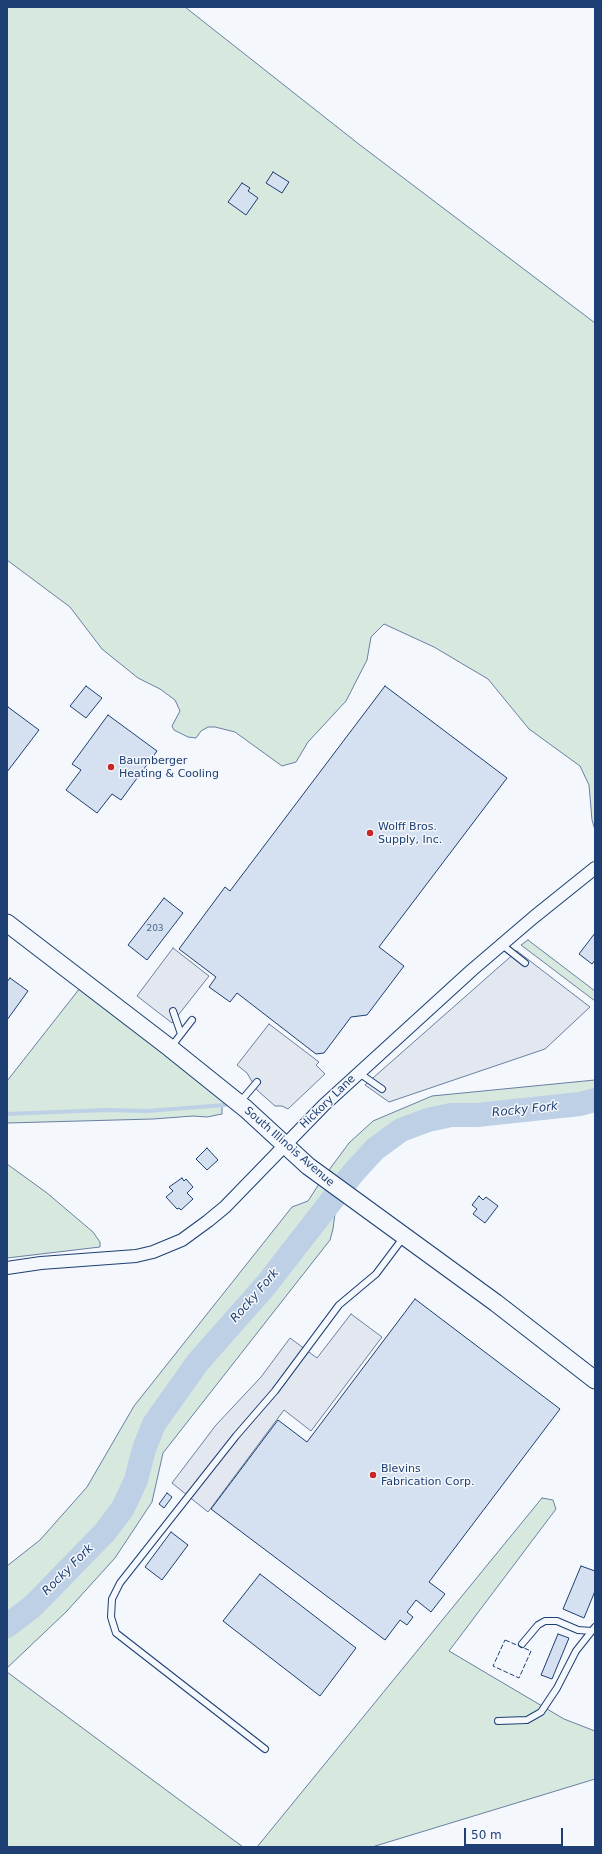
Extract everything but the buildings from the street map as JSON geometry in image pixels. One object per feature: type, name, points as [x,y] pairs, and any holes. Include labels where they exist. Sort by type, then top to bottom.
[{"type":"main road","name":"South Illinois Avenue","points":[[7,923],[170,1048],[238,1103],[313,1170],[527,1326],[595,1380]]},
{"type":"street","name":"Hickory Lane","points":[[7,1268],[41,1263],[136,1256],[182,1240],[208,1221],[286,1146],[307,1122],[501,944],[595,868]]},
{"type":"lane","points":[[501,944],[525,963]]},
{"type":"lane","points":[[173,1011],[181,1034]]},
{"type":"lane","points":[[170,1048],[192,1020]]},
{"type":"lane","points":[[359,1073],[382,1089]]},
{"type":"lane","points":[[238,1103],[257,1082]]},
{"type":"lane","points":[[265,1749],[116,1633],[111,1617],[112,1599],[120,1583],[236,1436],[275,1391],[339,1305],[376,1274],[404,1236]]},
{"type":"lane","points":[[522,1644],[538,1625],[545,1621],[557,1621],[578,1630],[593,1629]]},
{"type":"lane","points":[[498,1721],[527,1720],[541,1712],[557,1688],[576,1651],[593,1629]]},
{"type":"shaded area","points":[[7,7],[185,7],[360,145],[595,323],[595,830],[592,820],[589,785],[580,766],[529,729],[488,679],[434,647],[384,624],[371,637],[367,660],[346,701],[308,742],[296,762],[282,766],[235,732],[215,727],[208,727],[201,731],[196,738],[188,737],[174,730],[172,726],[180,711],[175,700],[160,689],[138,678],[102,649],[70,607],[7,560]]},
{"type":"shaded area","points":[[528,940],[595,991],[595,1001],[521,945]]},
{"type":"shaded area","points":[[173,948],[209,976],[172,1023],[137,996]]},
{"type":"shaded area","points":[[517,951],[590,1007],[545,1049],[389,1102],[365,1085]]},
{"type":"shaded area","points":[[80,988],[225,1102],[222,1106],[222,1114],[207,1117],[193,1116],[153,1119],[7,1123],[7,1081]]},
{"type":"shaded area","points":[[269,1024],[319,1062],[316,1065],[325,1074],[288,1109],[282,1106],[275,1106],[257,1090],[247,1073],[237,1065]]},
{"type":"shaded area","points":[[595,1080],[595,1100],[580,1104],[477,1115],[451,1115],[428,1120],[401,1130],[375,1149],[345,1183],[329,1170],[349,1143],[373,1121],[432,1096]]},
{"type":"shaded area","points":[[7,1164],[47,1193],[93,1232],[100,1242],[100,1247],[7,1258]]},
{"type":"shaded area","points":[[319,1184],[343,1202],[335,1213],[330,1240],[163,1453],[152,1502],[115,1558],[66,1612],[7,1668],[7,1566],[40,1540],[87,1487],[134,1406],[292,1207],[308,1201]]},
{"type":"shaded area","points":[[351,1314],[382,1337],[311,1431],[284,1410],[208,1512],[172,1483],[216,1425],[261,1377],[290,1338],[317,1358]]},
{"type":"shaded area","points":[[542,1498],[553,1500],[556,1509],[449,1651],[564,1719],[595,1731],[595,1779],[372,1847],[257,1847]]},
{"type":"shaded area","points":[[7,1672],[243,1847],[7,1847]]},
{"type":"waterway","name":"Rocky Fork","points":[[7,1626],[33,1606],[105,1532],[123,1508],[136,1480],[144,1449],[154,1424],[198,1362],[266,1285],[353,1173],[375,1149],[401,1130],[428,1120],[451,1115],[477,1115],[580,1104],[595,1100]]},
{"type":"waterway","points":[[7,1114],[105,1110],[147,1111],[225,1105]]},
{"type":"fence","points":[[505,1640],[531,1651],[519,1678],[493,1666],[505,1640]]},
{"type":"place","name":"Baumberger Heating & Cooling","points":[[111,767]]},
{"type":"place","name":"Wolff Bros. Supply, Inc.","points":[[370,833]]},
{"type":"place","name":"Blevins Fabrication Corp.","points":[[373,1475]]}]
